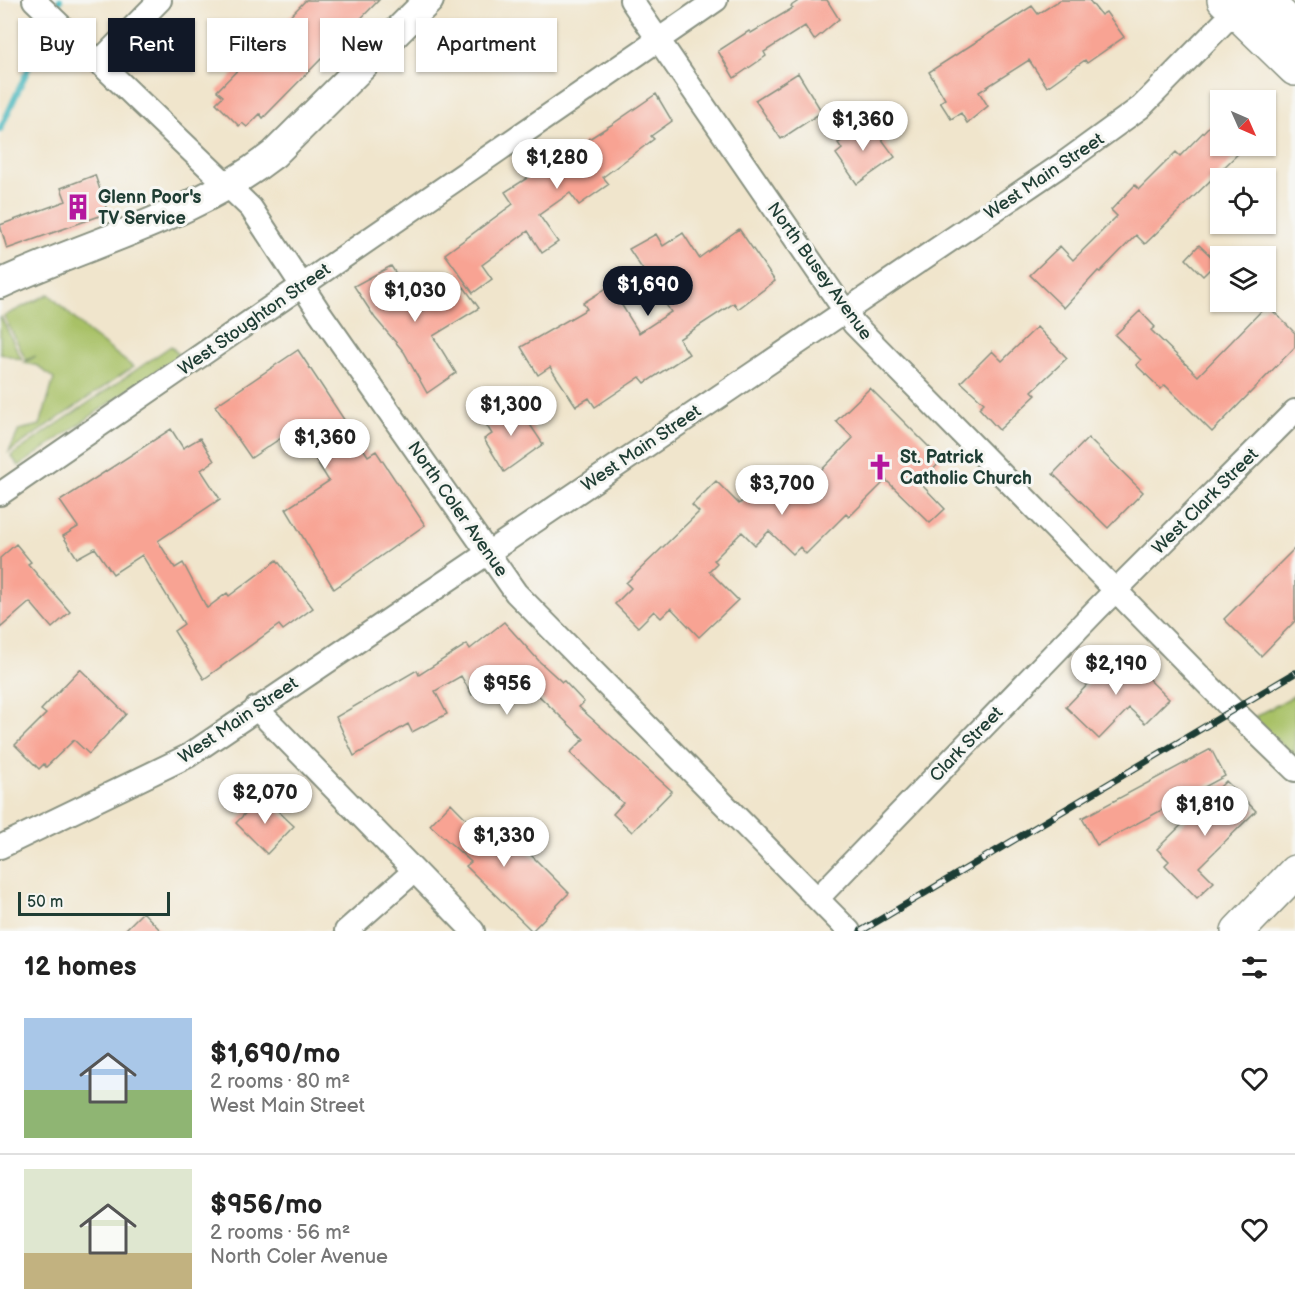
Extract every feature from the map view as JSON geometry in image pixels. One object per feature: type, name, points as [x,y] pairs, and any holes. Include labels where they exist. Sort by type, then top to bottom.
[{"type":"main road","points":[[1243,3],[1295,29]]},
{"type":"main road","points":[[1243,3],[1295,69]]},
{"type":"main road","points":[[1238,931],[1295,872]]},
{"type":"street","points":[[98,63],[160,0]]},
{"type":"street","points":[[0,284],[153,224],[229,185],[274,154],[429,0]]},
{"type":"street","name":"North Busey Avenue","points":[[631,0],[844,310],[868,340],[1295,770]]},
{"type":"street","name":"West Stoughton Street","points":[[0,494],[716,0]]},
{"type":"street","name":"North Coler Avenue","points":[[37,3],[251,208],[301,286],[516,593],[849,931]]},
{"type":"street","name":"West Main Street","points":[[0,847],[188,756],[1115,128],[1141,107],[1243,3]]},
{"type":"street","name":"West Clark Street","points":[[1116,591],[1295,411]]},
{"type":"street","name":"Clark Street","points":[[818,898],[1116,591]]},
{"type":"street","points":[[256,708],[472,931]]},
{"type":"street","points":[[346,931],[414,872]]},
{"type":"green space","points":[[49,294],[87,331],[133,367],[9,452],[19,430],[40,425],[54,379],[38,366],[24,363],[36,356],[26,360],[4,316]]},
{"type":"green space","points":[[1,317],[22,360],[0,353]]},
{"type":"green space","points":[[171,346],[179,355],[19,466],[11,456]]},
{"type":"green space","points":[[1295,695],[1295,757],[1253,718]]},
{"type":"building","points":[[306,0],[379,0],[361,18],[320,18],[320,60],[263,118],[260,114],[247,127],[242,123],[239,126],[216,103],[223,96],[217,91],[236,72],[308,72],[308,18],[288,18]]},
{"type":"building","points":[[800,0],[827,0],[839,19],[814,40],[805,26],[764,52],[766,56],[734,78],[718,51],[749,31],[751,33],[793,8],[791,6]]},
{"type":"building","points":[[1060,0],[1089,0],[1101,15],[1106,12],[1124,37],[1087,63],[1085,60],[1047,87],[1029,60],[979,92],[988,106],[967,123],[961,113],[951,119],[940,102],[945,99],[929,72],[1032,6],[1038,14]]},
{"type":"building","points":[[798,73],[822,112],[781,139],[755,100]]},
{"type":"building","points":[[656,94],[672,121],[651,136],[654,139],[603,177],[609,184],[579,205],[570,193],[539,215],[558,242],[542,253],[528,231],[482,265],[492,279],[473,293],[445,254],[513,204],[505,192]]},
{"type":"building","points":[[859,119],[868,131],[873,127],[895,157],[857,184],[836,154],[842,149],[838,143],[848,137],[843,130]]},
{"type":"building","points":[[1210,125],[1210,156],[1236,156],[1223,168],[1210,168],[1210,181],[1145,244],[1136,235],[1064,308],[1030,275],[1060,246],[1073,260],[1117,216],[1111,210],[1135,185],[1139,189],[1176,152],[1180,156]]},
{"type":"building","name":"Glenn Poor's TV Service","points":[[95,175],[108,213],[7,249],[0,225],[66,201],[61,188]]},
{"type":"building","points":[[739,229],[775,281],[738,309],[734,303],[679,339],[689,354],[645,383],[640,377],[595,407],[589,398],[576,406],[550,367],[538,375],[521,347],[587,309],[583,303],[610,286],[639,333],[671,312],[629,249],[656,234],[663,246],[683,233],[699,258]]},
{"type":"building","points":[[1199,245],[1210,255],[1210,269],[1203,276],[1186,259]]},
{"type":"building","points":[[391,266],[421,312],[464,287],[479,308],[433,336],[456,373],[427,393],[404,352],[375,318],[354,286]]},
{"type":"building","points":[[1140,311],[1155,327],[1151,330],[1198,376],[1260,312],[1274,312],[1295,333],[1295,347],[1212,432],[1165,385],[1161,389],[1136,365],[1141,360],[1115,335]]},
{"type":"building","points":[[1037,327],[1067,358],[1032,391],[1036,395],[999,430],[979,408],[984,403],[961,382],[992,351],[1002,361]]},
{"type":"building","points":[[298,350],[368,456],[376,451],[425,525],[334,589],[286,509],[329,481],[296,428],[251,458],[215,406]]},
{"type":"building","points":[[870,388],[942,460],[920,483],[945,509],[930,523],[886,480],[849,517],[846,514],[806,554],[800,547],[793,554],[769,531],[755,545],[742,532],[714,560],[717,563],[709,571],[738,600],[699,637],[671,608],[661,618],[654,611],[638,627],[615,604],[631,588],[626,583],[699,512],[692,505],[716,481],[739,504],[769,475],[793,499],[853,438],[836,421]]},
{"type":"building","points":[[515,402],[543,444],[504,472],[484,439],[492,434],[484,421]]},
{"type":"building","points":[[171,429],[183,448],[200,438],[214,461],[201,470],[220,499],[158,541],[175,568],[183,563],[207,608],[227,593],[229,596],[277,560],[313,608],[283,630],[279,625],[204,679],[174,631],[184,624],[142,555],[113,574],[95,548],[77,558],[63,536],[78,527],[60,501]]},
{"type":"building","points":[[1088,438],[1143,492],[1108,528],[1053,474]]},
{"type":"building","points":[[16,544],[31,562],[28,564],[70,612],[52,628],[30,602],[0,628],[0,558]]},
{"type":"building","points":[[1295,548],[1295,621],[1261,656],[1224,619]]},
{"type":"building","points":[[504,622],[540,662],[562,682],[564,681],[584,702],[579,707],[672,791],[632,832],[613,814],[623,803],[570,753],[584,739],[537,694],[535,697],[508,671],[472,695],[461,676],[435,691],[447,714],[412,732],[408,724],[354,756],[336,717],[417,670],[419,675],[467,644],[470,649]]},
{"type":"building","points":[[1120,651],[1169,699],[1145,723],[1129,708],[1099,739],[1066,707]]},
{"type":"building","points":[[80,669],[126,714],[89,754],[74,740],[46,767],[44,764],[39,769],[15,745],[46,714],[41,710]]},
{"type":"building","points":[[1211,749],[1225,776],[1097,845],[1082,818]]},
{"type":"building","points":[[1226,781],[1256,811],[1199,867],[1214,882],[1197,898],[1165,865],[1169,861],[1157,849]]},
{"type":"building","points":[[262,796],[294,826],[267,854],[236,823]]},
{"type":"building","points":[[451,803],[491,844],[506,830],[569,893],[532,931],[466,866],[471,862],[430,825]]},
{"type":"building","points":[[143,912],[161,931],[124,931]]},
{"type":"waterway","points":[[54,13],[60,0]]},
{"type":"waterway","points":[[0,130],[27,72]]},
{"type":"railway","points":[[861,931],[1295,673]]},
{"type":"place","name":"Glenn Poor's TV Service","points":[[78,207]]},
{"type":"place","name":"St. Patrick Catholic Church","points":[[880,467]]}]
